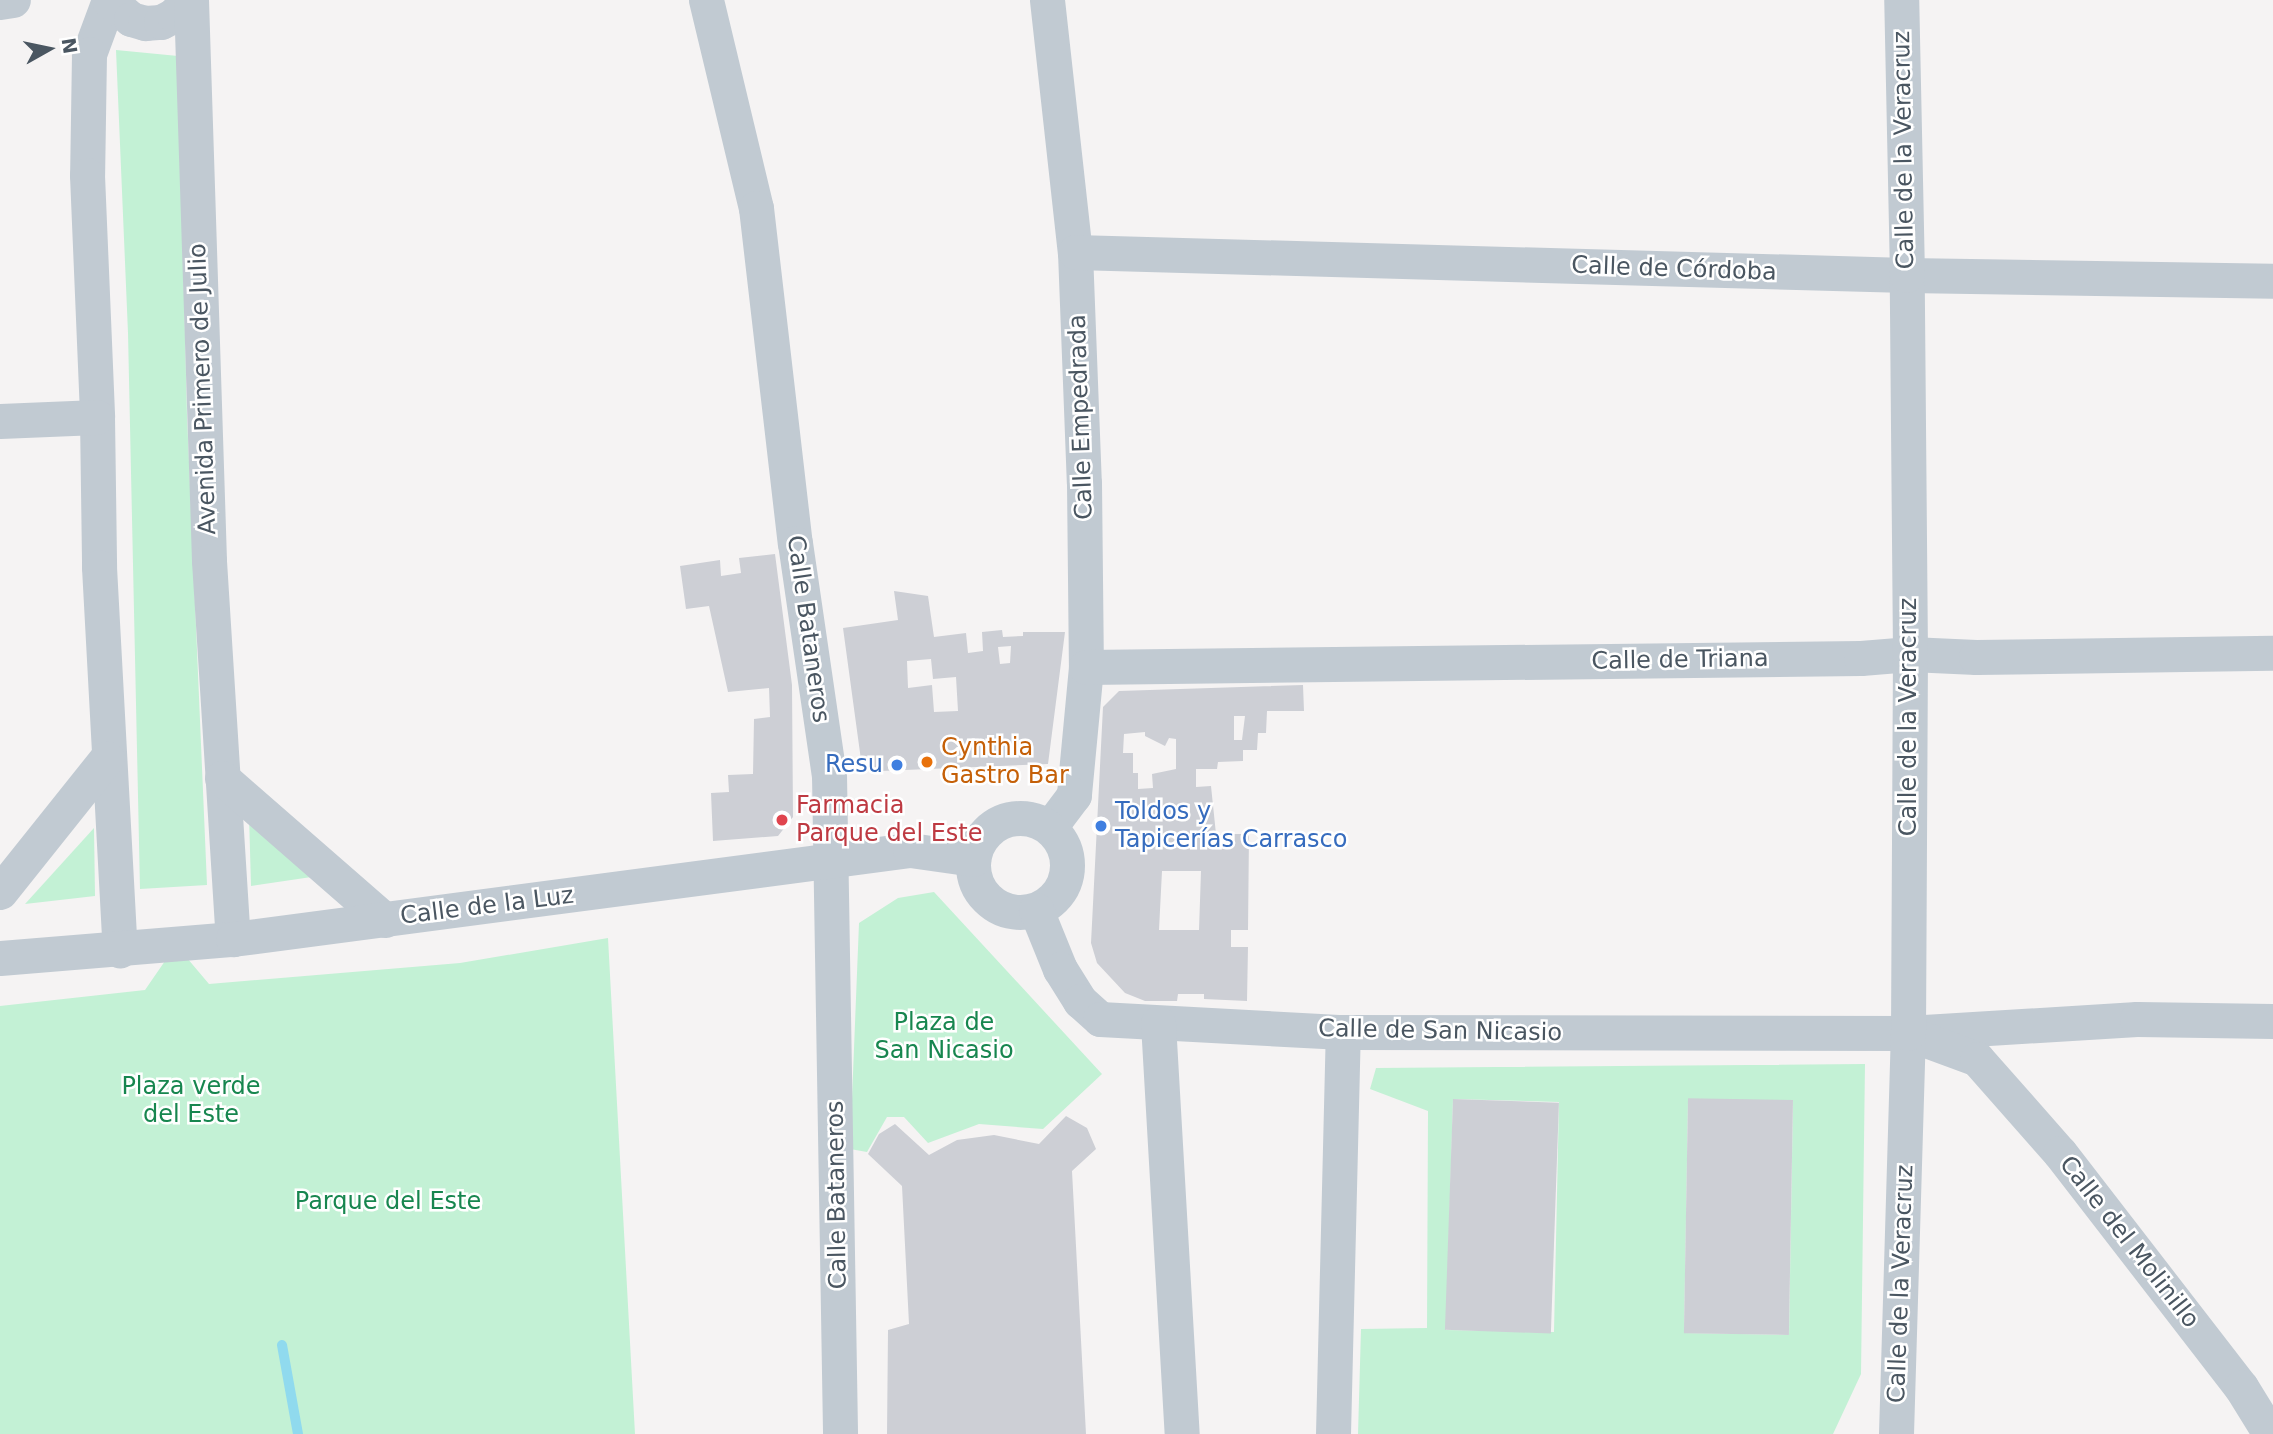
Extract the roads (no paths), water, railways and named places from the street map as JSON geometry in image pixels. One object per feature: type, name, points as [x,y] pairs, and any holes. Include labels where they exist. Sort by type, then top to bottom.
[{"type":"street","points":[[0,2],[13,0]]},
{"type":"street","points":[[120,950],[107,758],[99,567],[97,417],[87,175],[89,54],[109,0],[131,19],[145,23],[161,22],[174,15],[189,0]]},
{"type":"street","name":"Avenida Primero de Julio","points":[[189,0],[209,548],[233,939]]},
{"type":"street","name":"Calle Bataneros","points":[[706,0],[756,208],[795,543],[829,775],[840,1434]]},
{"type":"street","name":"Calle Empedrada","points":[[1047,0],[1075,252],[1084,483],[1086,667],[1074,795],[1050,827]]},
{"type":"street","name":"Calle de la Veracruz","points":[[1896,1434],[1908,1033],[1910,654],[1907,275],[1900,0]]},
{"type":"street","name":"Calle de Córdoba","points":[[1075,252],[1907,275],[2273,281]]},
{"type":"street","points":[[0,421],[97,417]]},
{"type":"street","name":"Calle de Triana","points":[[1086,667],[1861,658],[1910,654],[1976,657],[2273,653]]},
{"type":"street","points":[[0,892],[107,758]]},
{"type":"street","points":[[222,779],[385,920]]},
{"type":"street","points":[[1027,817],[1050,827],[1065,848],[1067,873],[1057,896],[1036,910],[1012,912],[990,902],[976,883],[972,859],[982,835],[1002,820],[1027,817]]},
{"type":"street","name":"Calle de la Luz","points":[[0,958],[233,939],[909,850],[972,859]]},
{"type":"street","name":"Calle de San Nicasio","points":[[1036,910],[1060,969],[1080,1001],[1100,1018],[1343,1032],[1908,1033],[2137,1019],[2273,1020]]},
{"type":"street","points":[[1158,1023],[1182,1434]]},
{"type":"street","points":[[1333,1434],[1343,1032]]},
{"type":"street","name":"Calle del Molinillo","points":[[1908,1033],[1976,1059],[2060,1153],[2257,1385],[2270,1434]]},
{"type":"waterway","points":[[282,1345],[298,1434]]},
{"type":"place","name":"Cynthia Gastro Bar","points":[[927,762]]},
{"type":"place","name":"Resu","points":[[897,765]]},
{"type":"place","name":"Farmacia Parque del Este","points":[[782,820]]},
{"type":"place","name":"Toldos y Tapicerías Carrasco","points":[[1101,826]]},
{"type":"park label","name":"Plaza de San Nicasio","points":[[944,1037]]},
{"type":"park label","name":"Plaza verde del Este","points":[[191,1101]]},
{"type":"park label","name":"Parque del Este","points":[[388,1202]]}]
